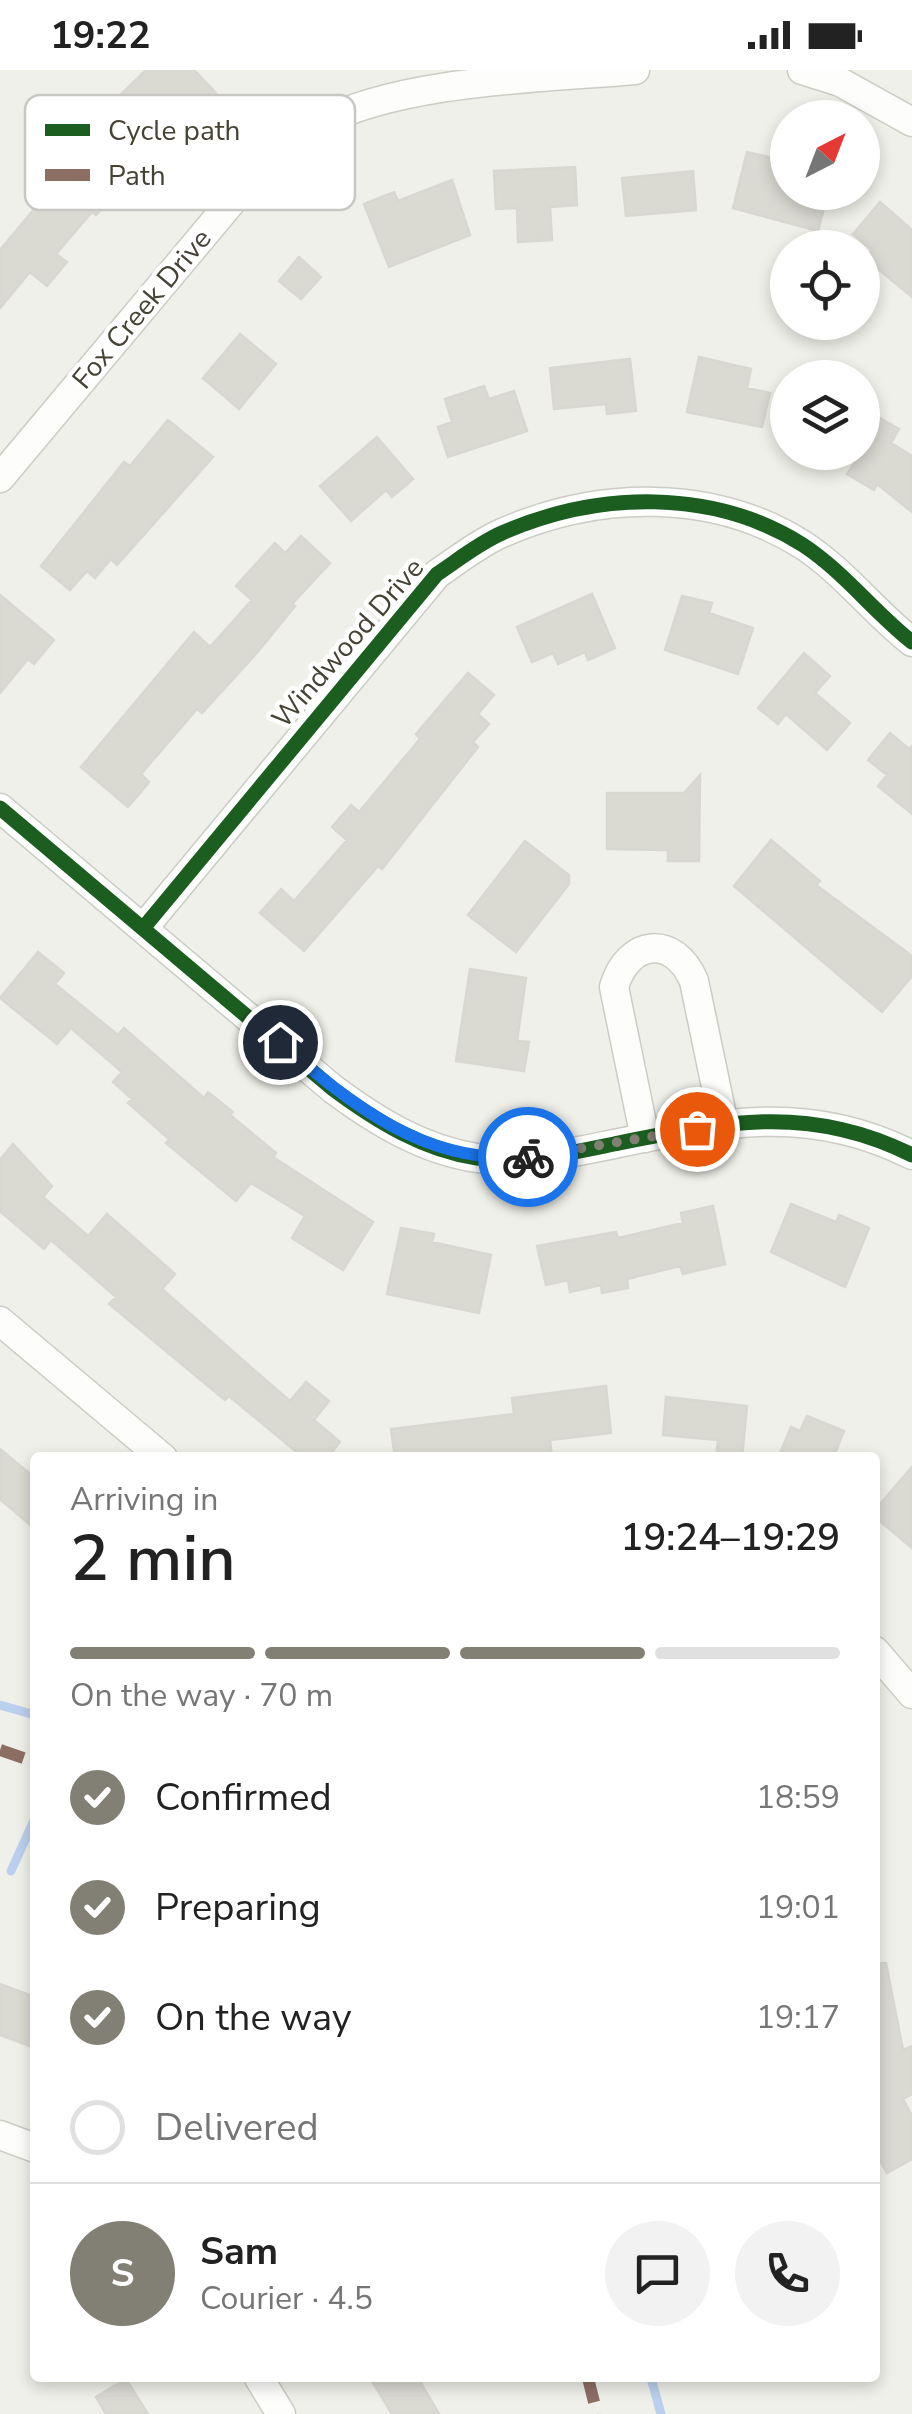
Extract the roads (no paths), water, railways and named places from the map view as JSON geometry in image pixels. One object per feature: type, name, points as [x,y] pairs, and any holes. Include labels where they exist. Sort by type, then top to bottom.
[{"type":"street","name":"Fox Creek Drive","points":[[355,111],[428,91],[636,70]]},
{"type":"street","points":[[802,70],[840,82],[912,122]]},
{"type":"street","name":"Fox Creek Drive","points":[[0,478],[228,210]]},
{"type":"street","name":"Windwood Drive","points":[[144,926],[437,574],[501,534],[573,510],[666,499],[736,512],[805,546],[912,642]]},
{"type":"street","points":[[0,808],[333,1089],[392,1128],[435,1147],[478,1158],[521,1158],[771,1118],[809,1120],[849,1129],[912,1154]]},
{"type":"street","points":[[644,1138],[614,987],[620,968],[631,954],[652,948],[670,951],[687,964],[694,981],[724,1125]]},
{"type":"street","points":[[0,1321],[156,1452]]},
{"type":"street","points":[[880,1657],[912,1694]]},
{"type":"street","points":[[0,2135],[30,2146]]},
{"type":"street","points":[[261,2382],[281,2414]]},
{"type":"waterway","points":[[0,1705],[30,1714]]},
{"type":"waterway","points":[[11,1871],[30,1829]]},
{"type":"waterway","points":[[652,2382],[661,2414]]}]
